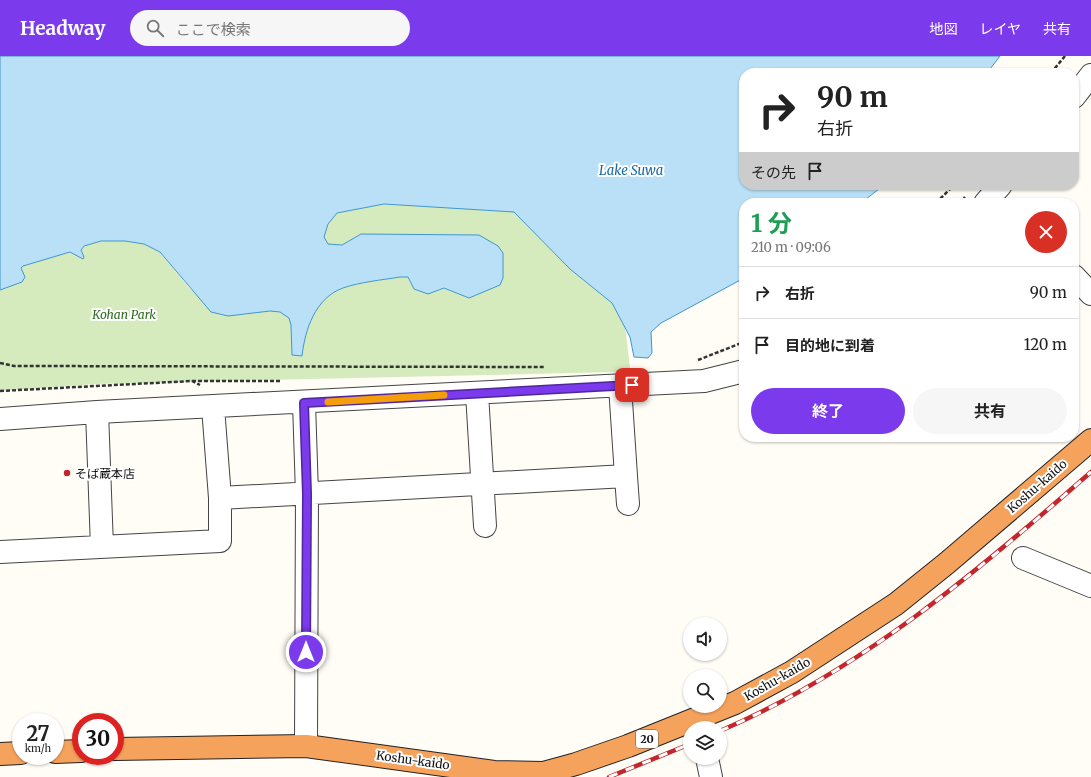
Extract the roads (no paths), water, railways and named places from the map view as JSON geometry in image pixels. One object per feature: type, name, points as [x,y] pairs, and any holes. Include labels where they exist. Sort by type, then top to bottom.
[{"type":"highway","name":"Koshu-kaido","points":[[124,749],[306,746],[424,769],[494,772],[543,773],[576,764],[628,746],[735,703],[792,672],[896,604],[947,563],[1091,440]]},
{"type":"highway","points":[[0,754],[12,753]]},
{"type":"street","points":[[1079,91],[1091,75]]},
{"type":"street","points":[[989,198],[997,190]]},
{"type":"street","points":[[1079,281],[1091,294]]},
{"type":"street","points":[[0,419],[97,412],[304,403],[704,381],[739,372]]},
{"type":"street","points":[[620,386],[628,504]]},
{"type":"street","points":[[477,393],[485,526]]},
{"type":"street","points":[[304,403],[307,494],[306,746]]},
{"type":"street","points":[[0,552],[220,541],[220,498],[213,407]]},
{"type":"street","points":[[97,412],[102,547]]},
{"type":"street","points":[[220,498],[626,476]]},
{"type":"street","points":[[1023,558],[1091,586]]},
{"type":"street","points":[[708,765],[711,777]]},
{"type":"water","name":"Lake Suwa","points":[[0,56],[1000,56],[991,68],[739,68],[739,190],[878,190],[867,198],[739,198],[739,281],[661,323],[651,332],[652,353],[648,358],[634,357],[630,337],[612,303],[570,269],[514,212],[384,204],[337,213],[328,224],[324,237],[328,244],[342,245],[361,234],[479,235],[498,246],[503,253],[503,278],[500,285],[469,298],[444,288],[428,294],[414,289],[408,277],[371,281],[343,288],[325,299],[313,316],[303,346],[302,356],[292,355],[291,325],[289,318],[280,312],[270,311],[228,316],[211,312],[160,252],[144,244],[125,241],[101,241],[84,246],[81,250],[84,257],[83,259],[70,252],[23,266],[21,268],[25,277],[22,282],[0,290]]},
{"type":"railway","points":[[727,728],[771,707],[821,679],[869,649],[960,582],[1005,546],[1091,472]]},
{"type":"railway","points":[[609,777],[683,747]]},
{"type":"place","name":"そば蔵本店","points":[[67,473]]},
{"type":"park label","name":"Kohan Park","points":[[124,314]]}]
